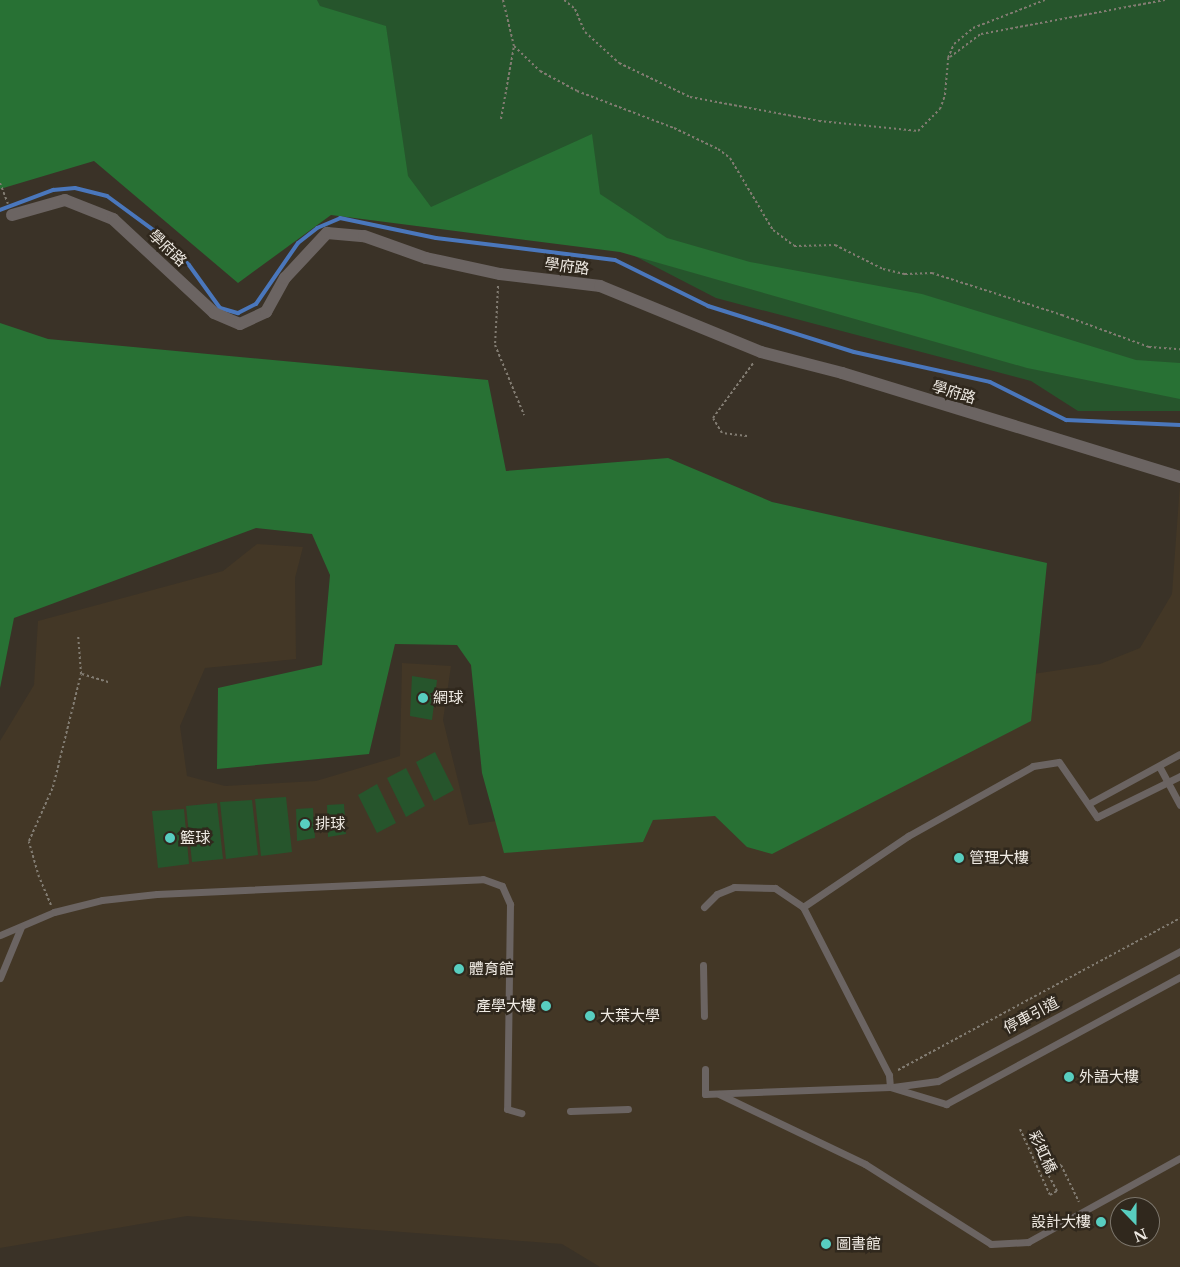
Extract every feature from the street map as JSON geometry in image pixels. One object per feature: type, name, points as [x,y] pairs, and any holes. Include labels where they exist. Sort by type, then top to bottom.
[{"type":"street","name":"學府路","points":[[12,215],[65,200],[113,219],[214,312],[240,324],[266,312],[285,278],[328,233],[364,236],[426,258],[500,274],[600,286],[761,352],[842,373],[1180,477]]},
{"type":"lane","points":[[1090,803],[1180,754]]},
{"type":"lane","points":[[803,907],[908,836],[1033,766],[1059,762],[1090,803],[1097,817],[1180,776]]},
{"type":"lane","points":[[1159,766],[1180,804]]},
{"type":"lane","points":[[0,936],[54,912],[102,900],[157,894],[482,879],[502,886],[510,904],[507,1109],[521,1113]]},
{"type":"lane","points":[[704,907],[717,894],[734,887],[775,888],[803,907],[889,1075],[890,1087]]},
{"type":"lane","points":[[0,978],[21,927]]},
{"type":"lane","name":"停車引道","points":[[890,1087],[938,1081],[1180,951]]},
{"type":"lane","points":[[703,964],[704,1016]]},
{"type":"lane","points":[[705,1069],[705,1094],[890,1087],[946,1104],[1180,978]]},
{"type":"lane","points":[[716,1093],[866,1164],[991,1244],[1028,1242],[1083,1209],[1180,1158]]},
{"type":"lane","points":[[570,1111],[628,1109]]},
{"type":"path","points":[[501,119],[514,46],[503,0]]},
{"type":"path","points":[[564,0],[575,9],[585,32],[619,63],[690,97],[819,121],[918,131],[940,109],[945,95],[948,58],[954,44],[973,28],[1045,0]]},
{"type":"path","points":[[948,58],[980,34],[1165,0]]},
{"type":"path","points":[[514,46],[540,71],[578,91],[674,128],[718,149],[730,158],[773,230],[794,246],[835,245],[884,269],[905,274],[932,273],[1062,315],[1149,347],[1180,349]]},
{"type":"path","points":[[0,183],[12,215]]},
{"type":"path","points":[[500,274],[495,345],[524,415]]},
{"type":"path","points":[[747,436],[722,434],[713,418],[761,352]]},
{"type":"path","points":[[54,912],[39,877],[29,840],[53,787],[81,674],[78,634]]},
{"type":"path","points":[[81,674],[108,682]]},
{"type":"path","points":[[889,1075],[1180,918]]},
{"type":"path","name":"彩虹橋","points":[[1020,1129],[1050,1195],[1056,1191],[1048,1172],[1061,1165],[1083,1209]]},
{"type":"shaded area","name":"大葉大學","points":[[1180,484],[1180,1267],[600,1267],[562,1244],[187,1216],[0,1248],[0,741],[34,685],[38,621],[223,571],[257,544],[303,547],[295,578],[296,659],[205,668],[180,726],[187,776],[225,786],[316,781],[400,756],[402,663],[451,666],[443,720],[469,825],[732,786],[965,684],[1100,664],[1140,648],[1172,594]]},
{"type":"green space","points":[[0,0],[317,0],[320,6],[386,26],[408,176],[431,207],[592,134],[600,194],[667,238],[750,262],[922,294],[1136,360],[1180,363],[1180,399],[1027,368],[620,252],[331,215],[238,283],[94,161],[0,189]]},
{"type":"green space","points":[[304,0],[1180,0],[1180,411],[1078,411],[1031,381],[716,298],[625,251],[327,212]]},
{"type":"green space","points":[[0,323],[48,339],[488,380],[506,471],[668,458],[772,502],[1047,563],[1031,721],[772,854],[747,847],[715,816],[653,820],[643,842],[504,853],[482,773],[471,665],[457,645],[395,644],[369,754],[217,769],[218,688],[322,665],[330,575],[312,534],[256,528],[14,618],[0,688]]},
{"type":"green space","name":"網球","points":[[412,676],[437,680],[432,720],[410,716]]},
{"type":"green space","points":[[435,752],[454,790],[434,801],[416,762]]},
{"type":"green space","points":[[406,768],[425,806],[406,817],[387,778]]},
{"type":"green space","points":[[377,784],[396,823],[377,833],[358,795]]},
{"type":"green space","points":[[286,797],[292,852],[261,856],[255,799]]},
{"type":"green space","name":"籃球","points":[[252,800],[258,855],[226,859],[220,802]]},
{"type":"green space","name":"籃球","points":[[217,803],[223,859],[192,862],[186,806]]},
{"type":"green space","name":"排球","points":[[344,804],[346,834],[328,837],[327,805]]},
{"type":"green space","name":"排球","points":[[313,808],[315,838],[297,841],[296,809]]},
{"type":"green space","name":"籃球","points":[[184,809],[189,864],[158,868],[152,811]]},
{"type":"waterway","points":[[0,210],[53,190],[75,188],[107,196],[159,234],[189,265],[220,308],[238,313],[256,304],[298,243],[317,228],[340,218],[436,238],[615,260],[708,306],[854,352],[990,382],[1066,420],[1180,425]]},
{"type":"place","name":"網球","points":[[423,698]]},
{"type":"place","name":"排球","points":[[305,824]]},
{"type":"place","name":"籃球","points":[[170,838]]},
{"type":"place","name":"管理大樓","points":[[959,858]]},
{"type":"place","name":"體育館","points":[[459,969]]},
{"type":"place","name":"產學大樓","points":[[546,1006]]},
{"type":"place","name":"大葉大學","points":[[590,1016]]},
{"type":"place","name":"外語大樓","points":[[1069,1077]]},
{"type":"place","name":"設計大樓","points":[[1101,1222]]},
{"type":"place","name":"圖書館","points":[[826,1244]]}]
